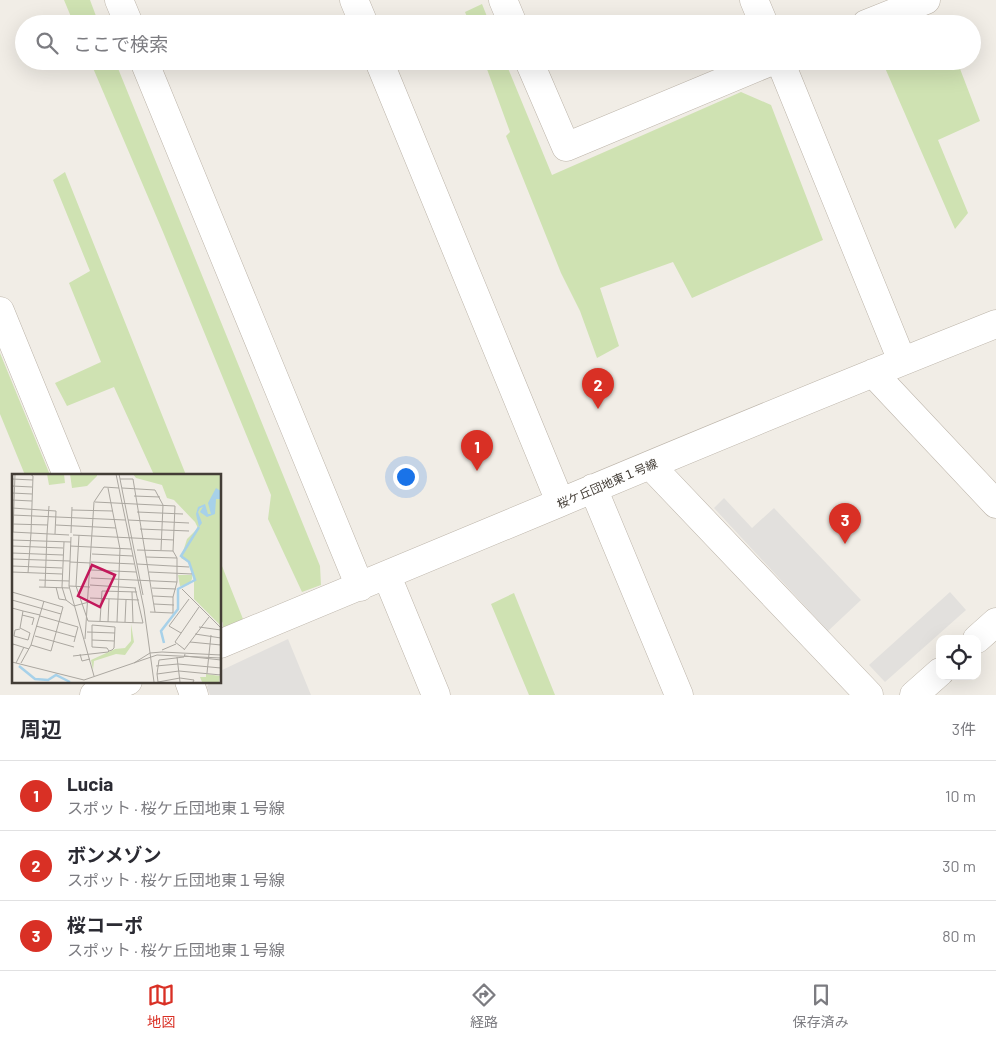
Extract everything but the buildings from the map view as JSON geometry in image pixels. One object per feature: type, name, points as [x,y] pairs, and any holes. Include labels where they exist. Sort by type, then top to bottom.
[{"type":"street","points":[[119,0],[125,15]]},
{"type":"street","points":[[354,0],[360,15]]},
{"type":"street","points":[[503,0],[509,15]]},
{"type":"street","points":[[754,0],[760,15]]},
{"type":"street","points":[[888,15],[926,0]]},
{"type":"street","points":[[148,70],[360,587]]},
{"type":"street","points":[[383,70],[560,502]]},
{"type":"street","points":[[533,70],[566,147],[750,70]]},
{"type":"street","points":[[784,70],[902,361]]},
{"type":"street","points":[[0,312],[67,474]]},
{"type":"street","name":"桜ケ丘団地東１号線","points":[[221,644],[387,576],[593,488],[902,361],[995,325]]},
{"type":"street","points":[[873,373],[996,504]]},
{"type":"street","points":[[650,465],[869,695]]},
{"type":"street","points":[[593,488],[679,695]]},
{"type":"street","points":[[387,576],[436,695]]},
{"type":"street","points":[[981,635],[996,622]]},
{"type":"street","points":[[914,695],[936,676]]},
{"type":"street","points":[[94,695],[126,682]]},
{"type":"street","points":[[189,682],[194,695]]},
{"type":"green space","points":[[64,0],[90,0],[96,15],[70,15]]},
{"type":"green space","points":[[482,4],[486,15],[466,15],[465,12]]},
{"type":"green space","points":[[94,70],[119,70],[320,566],[321,585],[302,592],[268,519],[271,495],[163,232]]},
{"type":"green space","points":[[487,70],[509,70],[552,175],[741,92],[771,105],[823,240],[692,298],[673,262],[600,288],[619,346],[597,358],[580,311],[561,273],[506,136],[510,132]]},
{"type":"green space","points":[[886,70],[960,70],[980,121],[938,140],[968,213],[955,229]]},
{"type":"green space","points":[[65,172],[186,474],[154,474],[114,387],[67,406],[55,383],[101,362],[69,283],[90,271],[53,180]]},
{"type":"green space","points":[[0,353],[50,474],[25,474],[0,414]]},
{"type":"green space","points":[[221,564],[243,619],[223,629],[221,620]]},
{"type":"green space","points":[[514,593],[555,695],[529,695],[491,604]]},
{"type":"shaded area","points":[[724,498],[752,528],[774,508],[861,600],[828,631],[714,508]]},
{"type":"shaded area","points":[[950,592],[966,610],[885,682],[869,665]]},
{"type":"shaded area","points":[[288,639],[311,695],[210,695],[207,687],[210,682],[221,682],[221,671]]},
{"type":"place","name":"ボンメゾン","points":[[598,409]]},
{"type":"place","name":"Lucia","points":[[477,471]]},
{"type":"place","name":"桜コーポ","points":[[845,544]]}]
